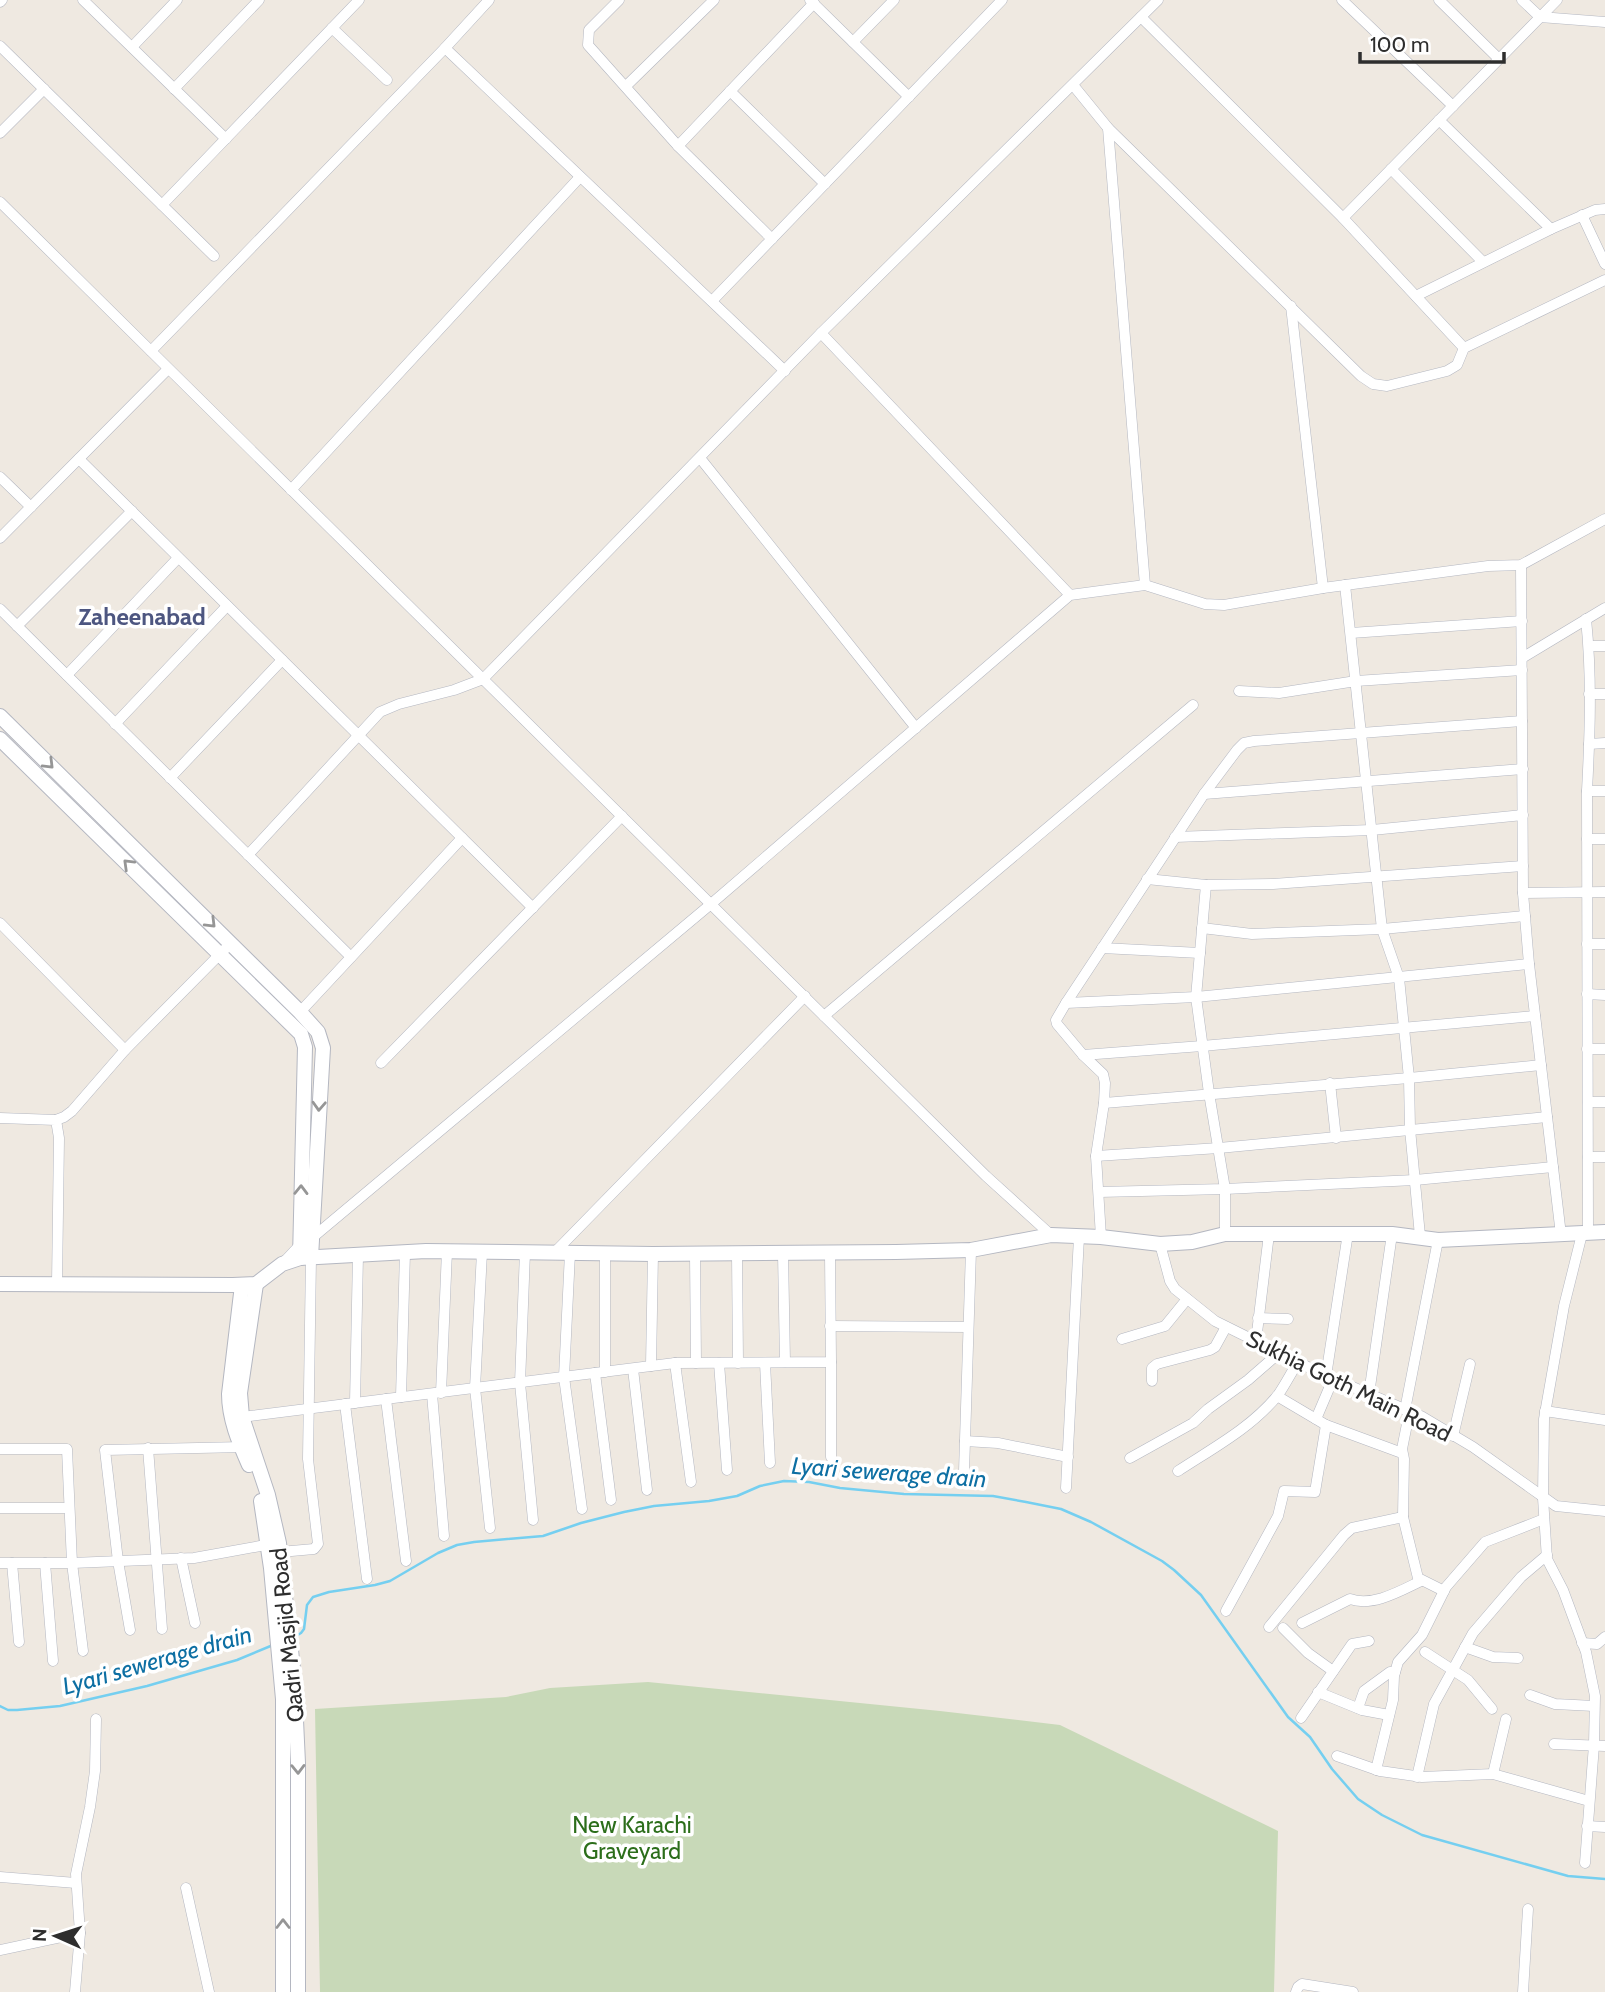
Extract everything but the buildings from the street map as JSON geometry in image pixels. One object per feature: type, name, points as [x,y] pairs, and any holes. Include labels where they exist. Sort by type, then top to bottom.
[{"type":"street","points":[[83,0],[226,139]]},
{"type":"street","points":[[132,47],[177,0]]},
{"type":"street","points":[[174,89],[259,0]]},
{"type":"street","points":[[162,205],[359,0]]},
{"type":"street","points":[[151,351],[489,0]]},
{"type":"street","points":[[619,0],[589,30],[587,38],[591,50],[678,146],[772,239]]},
{"type":"street","points":[[626,86],[714,0]]},
{"type":"street","points":[[853,42],[894,0]]},
{"type":"street","points":[[712,301],[1002,0]]},
{"type":"street","points":[[248,855],[380,712],[483,679],[821,333],[1158,0]]},
{"type":"street","points":[[1342,0],[1453,106]]},
{"type":"street","points":[[1439,0],[1499,59]]},
{"type":"street","points":[[1522,0],[1540,17],[1605,22]]},
{"type":"street","points":[[1343,218],[1557,0]]},
{"type":"street","points":[[678,146],[812,1],[909,97]]},
{"type":"street","points":[[1141,17],[1343,218],[1464,348]]},
{"type":"street","points":[[332,27],[387,80]]},
{"type":"street","points":[[0,46],[214,256]]},
{"type":"street","points":[[444,48],[785,371]]},
{"type":"street","points":[[1073,85],[1108,128],[1361,376],[1373,384],[1387,386],[1447,371],[1457,365],[1464,348],[1605,280]]},
{"type":"street","points":[[0,133],[44,89]]},
{"type":"street","points":[[730,91],[825,184]]},
{"type":"street","points":[[1439,120],[1551,229]]},
{"type":"street","points":[[1108,128],[1145,585]]},
{"type":"street","points":[[1391,169],[1483,262]]},
{"type":"street","points":[[291,490],[580,177]]},
{"type":"street","points":[[0,202],[824,1016],[1051,1235]]},
{"type":"street","points":[[1416,296],[1551,229],[1595,210],[1605,209]]},
{"type":"street","points":[[1582,215],[1605,264]]},
{"type":"street","points":[[1290,306],[1324,588]]},
{"type":"street","points":[[821,333],[1070,595]]},
{"type":"street","points":[[0,538],[169,369]]},
{"type":"street","points":[[700,458],[916,728]]},
{"type":"street","points":[[79,459],[533,908]]},
{"type":"street","points":[[0,477],[31,507]]},
{"type":"street","points":[[17,626],[132,512]]},
{"type":"street","points":[[0,1284],[249,1284],[306,1250],[1070,595],[1145,585],[1205,604],[1224,605],[1345,585],[1488,566],[1521,565],[1605,519]]},
{"type":"street","points":[[67,675],[178,558]]},
{"type":"street","points":[[1521,565],[1525,916],[1561,1235]]},
{"type":"street","points":[[1345,585],[1382,929],[1399,978],[1405,1029],[1410,1129],[1420,1236]]},
{"type":"street","points":[[116,724],[228,606]]},
{"type":"street","points":[[1522,658],[1605,608]]},
{"type":"street","points":[[0,609],[351,957]]},
{"type":"street","points":[[1585,1863],[1598,1700],[1582,1643],[1547,1555],[1543,1498],[1545,1411],[1564,1306],[1585,1233],[1588,1157],[1589,744],[1589,646],[1586,620]]},
{"type":"street","points":[[1350,633],[1522,621]]},
{"type":"street","points":[[1589,646],[1605,646]]},
{"type":"street","points":[[170,778],[282,660]]},
{"type":"street","points":[[1239,691],[1279,693],[1356,681],[1522,670]]},
{"type":"street","points":[[1589,694],[1605,694]]},
{"type":"street","points":[[824,1016],[1193,705]]},
{"type":"street","points":[[0,716],[225,948],[301,1034],[305,1046],[310,1409],[308,1459],[318,1544],[314,1549],[181,1558],[0,1563]]},
{"type":"street","points":[[1101,1237],[1096,1156],[1105,1083],[1103,1074],[1056,1022],[1175,837],[1244,743],[1522,721]]},
{"type":"street","points":[[0,739],[225,948],[300,1012],[318,1032],[323,1048],[306,1250]]},
{"type":"street","points":[[1589,744],[1605,744]]},
{"type":"street","points":[[1204,794],[1523,769]]},
{"type":"street","points":[[1587,791],[1605,791]]},
{"type":"street","points":[[1175,837],[1372,830],[1523,815]]},
{"type":"street","points":[[380,1063],[622,816]]},
{"type":"street","points":[[300,1012],[462,838]]},
{"type":"street","points":[[1587,839],[1605,839]]},
{"type":"street","points":[[1147,879],[1206,885],[1273,884],[1523,866]]},
{"type":"street","points":[[1206,885],[1196,997],[1225,1189],[1226,1234]]},
{"type":"street","points":[[1524,893],[1605,892]]},
{"type":"street","points":[[1202,928],[1252,934],[1382,929],[1525,916]]},
{"type":"street","points":[[0,923],[125,1050]]},
{"type":"street","points":[[1587,944],[1605,944]]},
{"type":"street","points":[[0,1118],[56,1120],[72,1111],[125,1050],[225,948]]},
{"type":"street","points":[[1102,948],[1200,953]]},
{"type":"street","points":[[1066,1003],[1196,997],[1529,964]]},
{"type":"street","points":[[1587,994],[1605,995]]},
{"type":"street","points":[[554,1253],[804,996]]},
{"type":"street","points":[[1083,1055],[1535,1016]]},
{"type":"street","points":[[1587,1049],[1605,1049]]},
{"type":"street","points":[[1104,1103],[1541,1065]]},
{"type":"street","points":[[1329,1083],[1336,1138]]},
{"type":"street","points":[[1588,1102],[1605,1102]]},
{"type":"street","points":[[1096,1156],[1336,1138],[1547,1117]]},
{"type":"street","points":[[56,1120],[59,1138],[57,1284]]},
{"type":"street","points":[[1588,1157],[1605,1157]]},
{"type":"street","points":[[1099,1192],[1415,1180],[1553,1167]]},
{"type":"street","points":[[306,1250],[358,1255],[447,1251],[830,1253],[971,1250],[1051,1235],[1101,1237],[1160,1244],[1192,1242],[1226,1234],[1392,1234],[1438,1240],[1605,1232]]},
{"type":"street","points":[[1316,1419],[1330,1378],[1348,1233]]},
{"type":"street","points":[[1256,1341],[1269,1234]]},
{"type":"street","points":[[1369,1394],[1392,1234]]},
{"type":"street","points":[[1066,1488],[1079,1237]]},
{"type":"street","points":[[1438,1240],[1402,1453],[1403,1517],[1419,1578],[1444,1591]]},
{"type":"street","name":"Sukhia Goth Main Road","points":[[1160,1244],[1170,1281],[1175,1289],[1215,1321],[1330,1378],[1409,1411],[1473,1447],[1556,1506],[1605,1511]]},
{"type":"street","points":[[964,1472],[971,1250]]},
{"type":"street","points":[[444,1536],[436,1393],[447,1251]]},
{"type":"street","points":[[401,1397],[405,1252]]},
{"type":"street","points":[[482,1252],[475,1388],[490,1528]]},
{"type":"street","points":[[525,1252],[520,1383],[533,1521]]},
{"type":"street","points":[[570,1253],[564,1377],[582,1509]]},
{"type":"street","points":[[606,1253],[600,1373],[611,1500]]},
{"type":"street","points":[[737,1253],[738,1363]]},
{"type":"street","points":[[783,1253],[785,1362]]},
{"type":"street","points":[[830,1253],[831,1458]]},
{"type":"street","points":[[651,1366],[653,1254]]},
{"type":"street","points":[[695,1254],[696,1363]]},
{"type":"street","points":[[358,1255],[350,1404],[367,1579]]},
{"type":"street","name":"Qadri Masjid Road","points":[[246,1447],[240,1393],[249,1284]]},
{"type":"street","name":"Qadri Masjid Road","points":[[249,1284],[229,1394],[232,1421],[268,1495],[275,1551],[298,1763],[298,1992]]},
{"type":"street","points":[[1122,1339],[1165,1326],[1187,1299]]},
{"type":"street","points":[[1258,1318],[1289,1319]]},
{"type":"street","points":[[830,1326],[968,1327]]},
{"type":"street","points":[[1152,1381],[1152,1368],[1157,1364],[1210,1350],[1215,1347],[1226,1327]]},
{"type":"street","points":[[1130,1458],[1193,1423],[1279,1353]]},
{"type":"street","points":[[242,1417],[676,1363],[831,1362]]},
{"type":"street","points":[[1178,1471],[1237,1434],[1261,1413],[1277,1396],[1298,1362]]},
{"type":"street","points":[[676,1363],[691,1482]]},
{"type":"street","points":[[719,1363],[727,1470]]},
{"type":"street","points":[[765,1363],[770,1463]]},
{"type":"street","points":[[1453,1436],[1470,1364]]},
{"type":"street","points":[[633,1369],[647,1490]]},
{"type":"street","points":[[1277,1396],[1326,1425],[1402,1453]]},
{"type":"street","points":[[386,1399],[405,1561]]},
{"type":"street","points":[[1545,1411],[1605,1420]]},
{"type":"street","points":[[1226,1611],[1278,1516],[1284,1491],[1315,1492],[1326,1425]]},
{"type":"street","points":[[965,1441],[998,1443],[1068,1457]]},
{"type":"street","points":[[130,1630],[104,1450],[246,1447]]},
{"type":"street","points":[[148,1448],[162,1629]]},
{"type":"street","points":[[0,1449],[67,1449],[72,1563],[83,1651]]},
{"type":"street","points":[[0,1508],[69,1508]]},
{"type":"street","points":[[1269,1627],[1352,1528],[1403,1517]]},
{"type":"street","points":[[1376,1770],[1393,1700],[1398,1662],[1422,1635],[1444,1591],[1485,1542],[1545,1519]]},
{"type":"street","points":[[1417,1777],[1434,1704],[1473,1633],[1521,1577],[1547,1555]]},
{"type":"street","points":[[181,1558],[195,1623]]},
{"type":"street","points":[[12,1563],[19,1642]]},
{"type":"street","points":[[45,1563],[53,1661]]},
{"type":"street","points":[[1302,1623],[1350,1599],[1358,1602],[1390,1596],[1421,1581]]},
{"type":"street","points":[[1283,1628],[1308,1653],[1333,1671]]},
{"type":"street","points":[[1582,1643],[1597,1644],[1605,1637]]},
{"type":"street","points":[[1301,1718],[1352,1644],[1368,1642]]},
{"type":"street","points":[[1465,1647],[1493,1657],[1518,1658]]},
{"type":"street","points":[[1425,1652],[1468,1681],[1492,1709]]},
{"type":"street","points":[[1358,1708],[1364,1691],[1390,1672],[1395,1672]]},
{"type":"street","name":"Qadri Masjid Road","points":[[283,1992],[288,1678]]},
{"type":"street","points":[[1318,1692],[1358,1708],[1389,1715]]},
{"type":"street","points":[[1530,1695],[1555,1704],[1598,1700]]},
{"type":"street","points":[[75,1992],[80,1933],[76,1874],[92,1795],[96,1719]]},
{"type":"street","points":[[1493,1774],[1506,1719]]},
{"type":"street","points":[[1554,1744],[1605,1746]]},
{"type":"street","points":[[1337,1756],[1376,1770],[1417,1777],[1493,1774],[1589,1801]]},
{"type":"street","points":[[1587,1826],[1605,1827]]},
{"type":"street","points":[[0,1877],[76,1883]]},
{"type":"street","points":[[186,1888],[209,1992]]},
{"type":"street","points":[[1523,1992],[1528,1909]]},
{"type":"street","points":[[0,1950],[80,1933]]},
{"type":"street","points":[[1296,1992],[1302,1984],[1353,1992]]},
{"type":"green space","name":"New Karachi Graveyard","points":[[648,1682],[1060,1725],[1278,1831],[1274,1992],[320,1992],[315,1709],[506,1697],[550,1688]]},
{"type":"waterway","name":"Lyari sewerage drain","points":[[296,1636],[304,1629],[307,1605],[313,1597],[390,1581],[457,1545],[543,1536],[624,1512],[737,1496],[760,1486],[784,1481],[904,1494],[993,1496],[1026,1502],[1061,1509],[1091,1522],[1174,1570],[1201,1595],[1288,1717],[1310,1737],[1332,1769],[1358,1799],[1382,1815],[1422,1835],[1568,1876],[1605,1879]]},
{"type":"waterway","name":"Lyari sewerage drain","points":[[0,1706],[8,1710],[60,1706],[147,1686],[237,1660],[273,1645]]},
{"type":"district","name":"Zaheenabad","points":[[142,616]]}]
